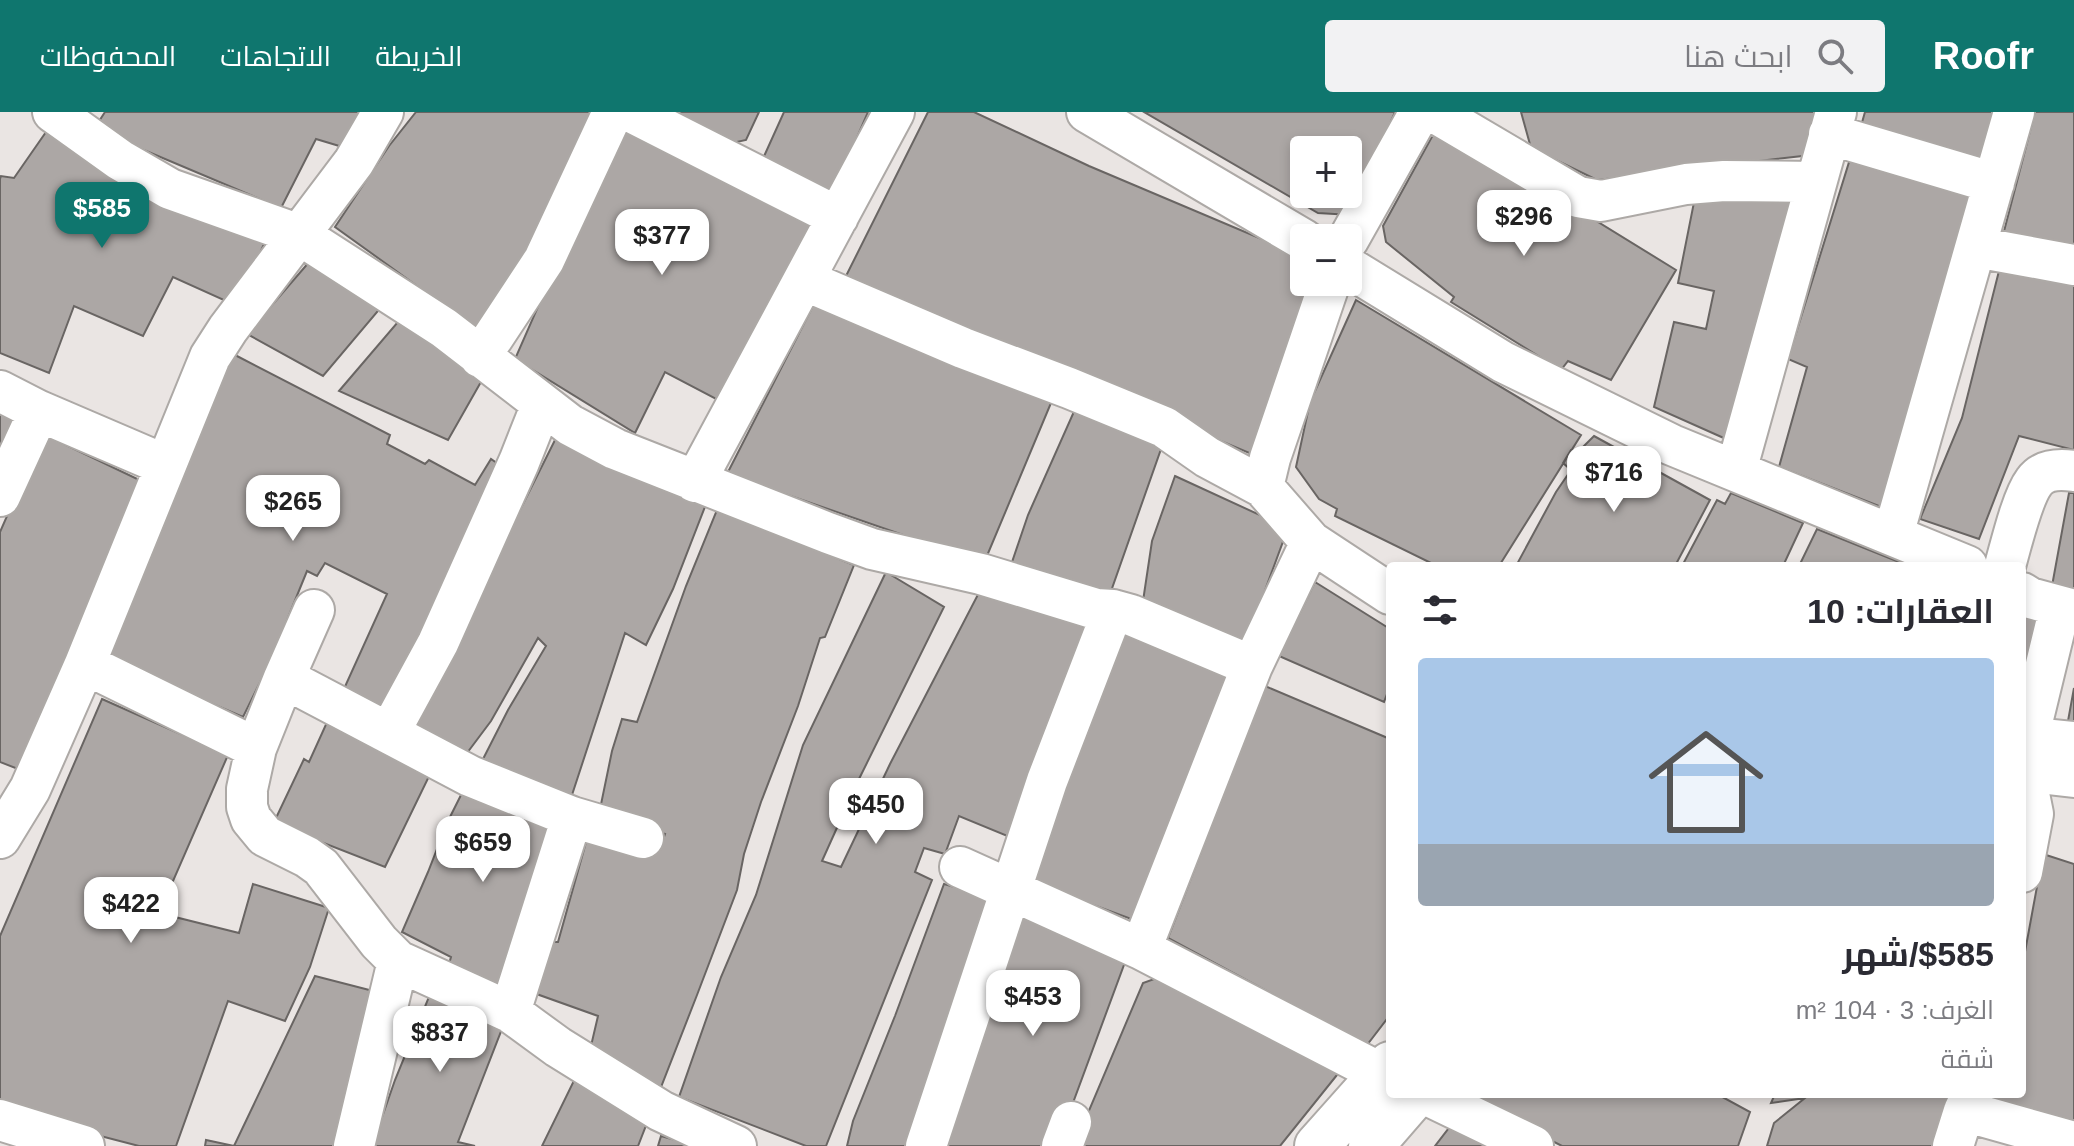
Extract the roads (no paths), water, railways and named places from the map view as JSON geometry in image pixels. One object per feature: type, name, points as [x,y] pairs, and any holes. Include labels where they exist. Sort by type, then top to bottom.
[{"type":"main road","points":[[2026,754],[2074,744]]},
{"type":"main road","points":[[2026,755],[2074,775]]},
{"type":"main road","points":[[1317,1146],[1386,1086]]},
{"type":"main road","points":[[1371,1146],[1388,1098]]},
{"type":"street","points":[[53,112],[120,160],[170,189],[300,235],[444,328],[570,425],[615,449],[872,549],[981,574],[1096,609],[1131,615],[1252,666]]},
{"type":"street","points":[[0,838],[15,783],[85,664],[210,357],[354,162],[383,112]]},
{"type":"street","points":[[480,357],[544,260],[613,112]]},
{"type":"street","points":[[631,112],[838,217]]},
{"type":"street","points":[[695,482],[894,112]]},
{"type":"street","points":[[1357,224],[1420,112]]},
{"type":"street","points":[[1434,112],[1578,197],[1601,201],[1711,182],[1816,182]]},
{"type":"street","points":[[1893,535],[2014,112]]},
{"type":"street","points":[[1090,113],[1290,232]]},
{"type":"street","points":[[1736,471],[1832,123],[1994,183]]},
{"type":"street","points":[[1976,247],[2074,265]]},
{"type":"street","points":[[1362,276],[1503,362],[1672,445],[1957,562]]},
{"type":"street","points":[[804,280],[963,348],[1164,427],[1207,457],[1263,487],[1311,542],[1386,591]]},
{"type":"street","points":[[1263,487],[1325,296]]},
{"type":"street","points":[[0,391],[165,465]]},
{"type":"street","points":[[389,733],[438,643],[542,404]]},
{"type":"street","points":[[0,496],[39,411]]},
{"type":"street","points":[[2006,562],[2034,482],[2050,471],[2074,471]]},
{"type":"street","points":[[1141,949],[1252,666],[1311,542]]},
{"type":"street","points":[[2026,596],[2067,608],[2026,747]]},
{"type":"street","points":[[314,610],[256,748],[247,789],[251,819],[265,836],[321,867],[379,942],[398,961],[510,1012],[558,1047],[661,1111],[736,1146]]},
{"type":"street","points":[[926,1146],[1047,781],[1113,610]]},
{"type":"street","points":[[85,664],[256,748]]},
{"type":"street","points":[[284,678],[470,776],[572,817],[643,838]]},
{"type":"street","points":[[2026,767],[2033,814],[2026,851]]},
{"type":"street","points":[[510,1012],[572,817]]},
{"type":"street","points":[[960,867],[1141,949],[1386,1072]]},
{"type":"street","points":[[354,1146],[398,961]]},
{"type":"street","points":[[1433,1098],[1533,1146]]},
{"type":"street","points":[[1963,1117],[2074,1142]]},
{"type":"street","points":[[0,1120],[84,1146]]}]
